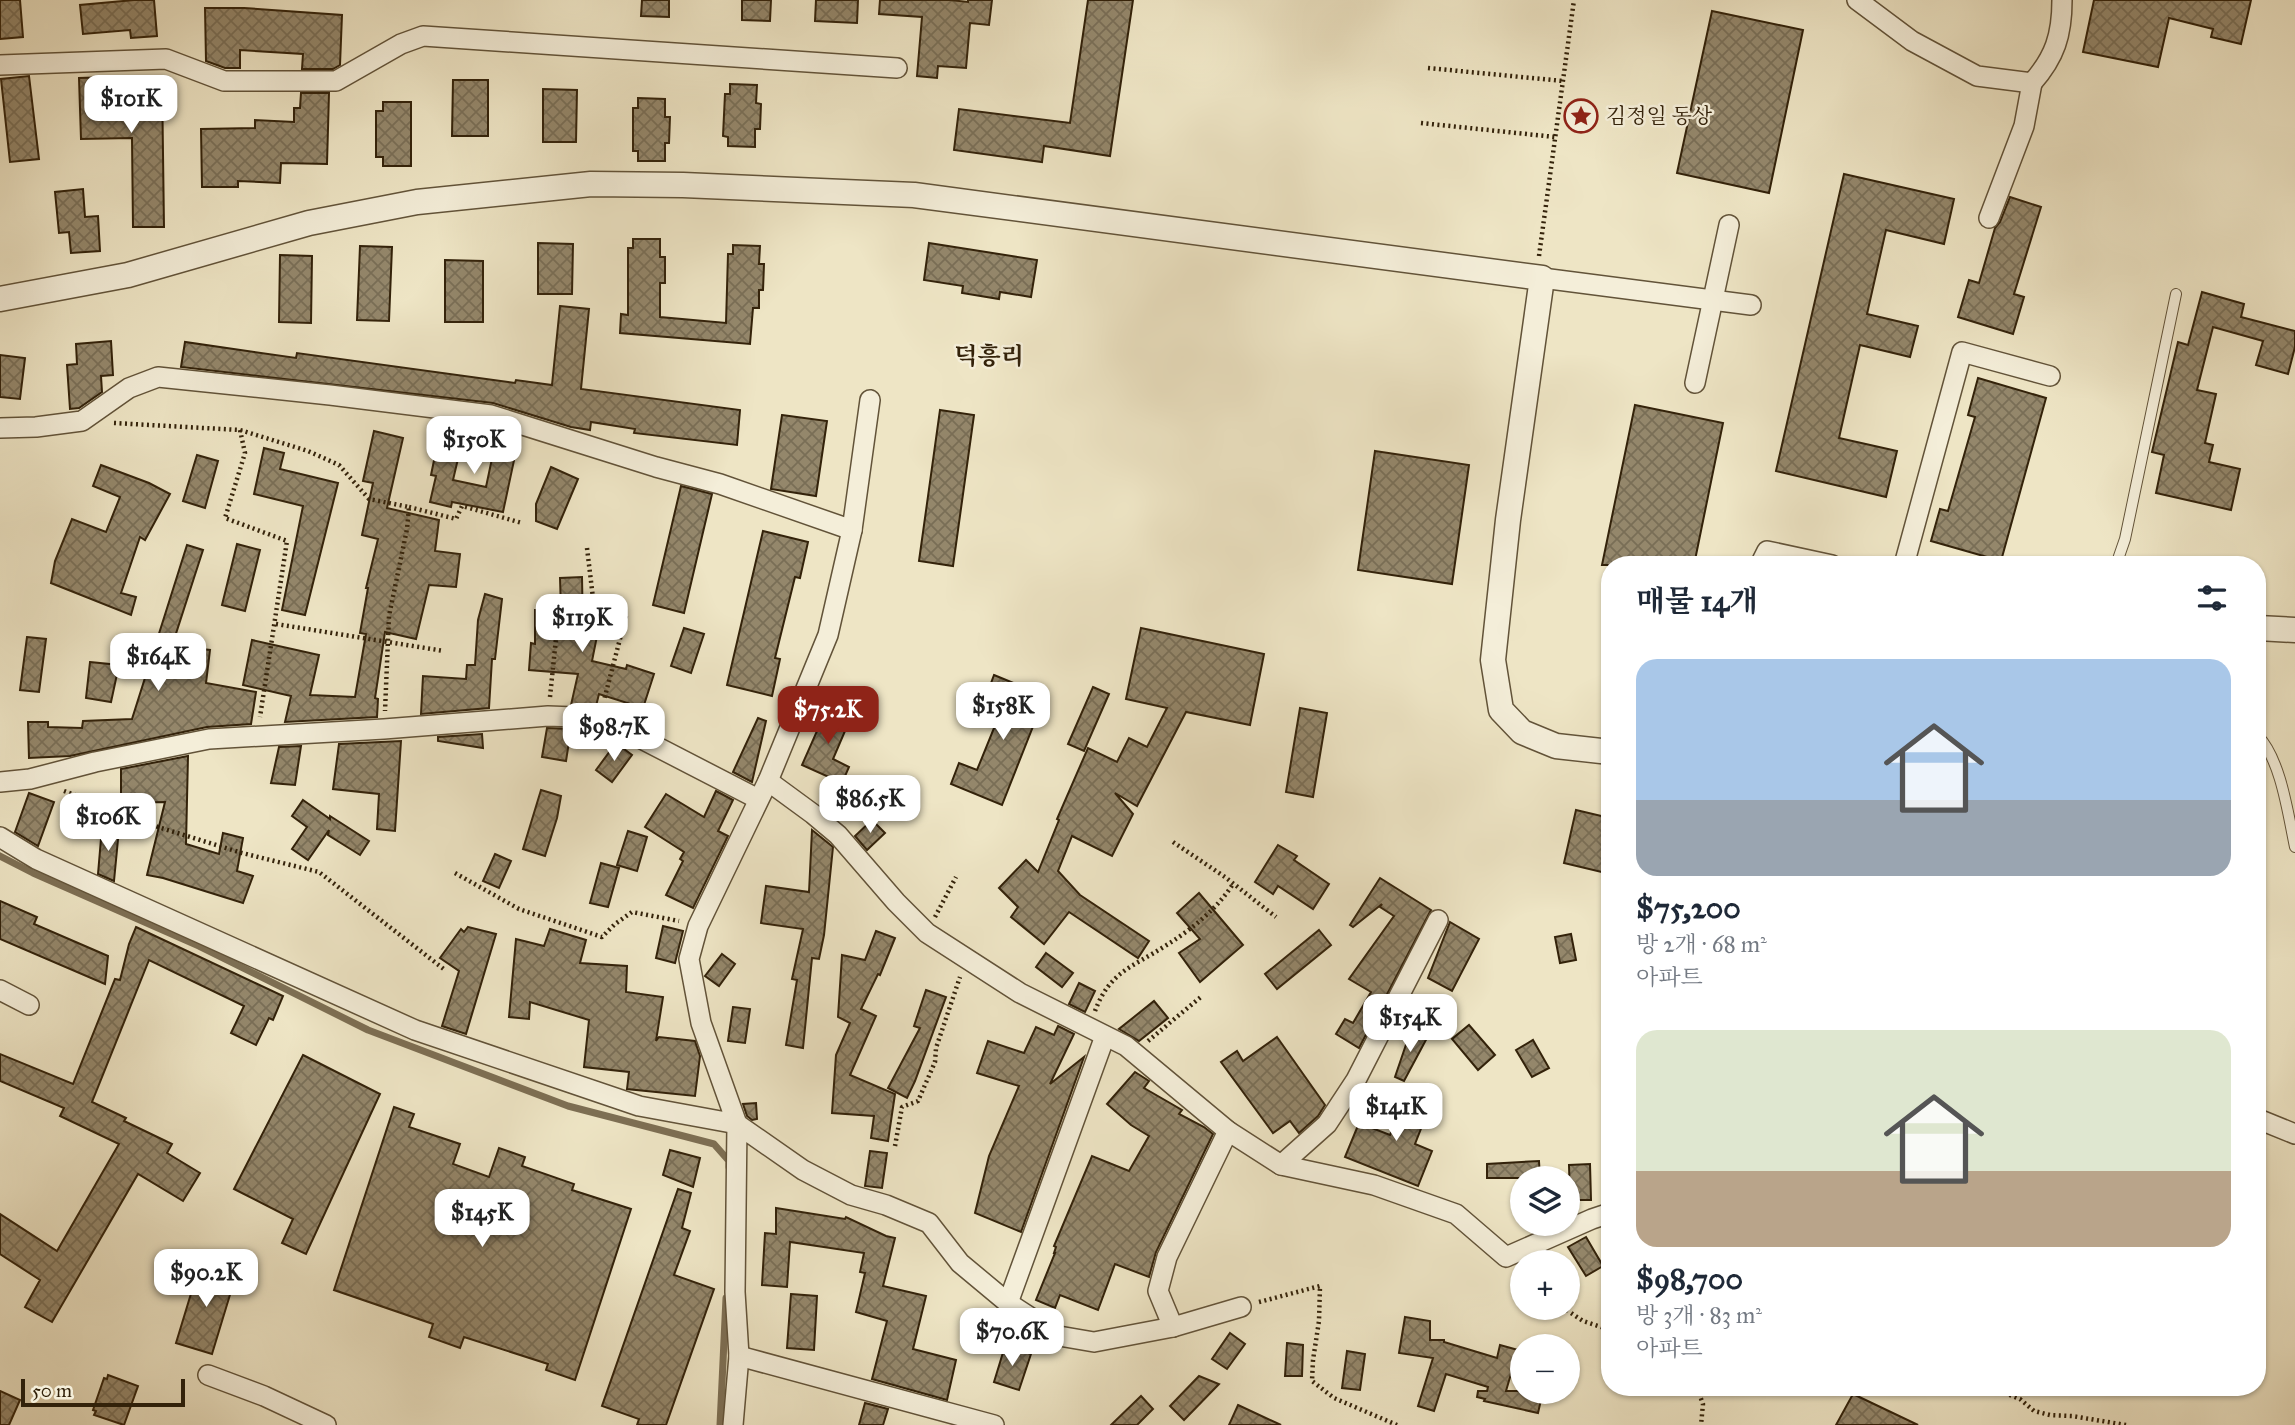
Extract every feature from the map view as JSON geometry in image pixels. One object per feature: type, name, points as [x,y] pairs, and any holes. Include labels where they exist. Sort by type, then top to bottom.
[{"type":"street","points":[[1857,0],[1912,41],[1977,76],[2032,83]]},
{"type":"street","points":[[1989,218],[2024,126],[2032,83],[2047,66],[2062,26],[2062,0]]},
{"type":"street","points":[[0,65],[166,59],[224,81],[336,82],[401,44],[423,36],[897,68]]},
{"type":"street","points":[[0,299],[128,275],[309,223],[417,202],[591,184],[683,185],[914,195],[1751,305]]},
{"type":"street","points":[[1695,383],[1729,226]]},
{"type":"street","points":[[1539,278],[1493,660],[1501,710],[1522,732],[1556,746],[1601,751]]},
{"type":"street","points":[[1906,556],[1962,352],[2050,376]]},
{"type":"street","points":[[0,428],[82,421],[129,388],[158,377],[330,395],[491,415],[656,467],[720,484],[852,530]]},
{"type":"street","points":[[733,1425],[739,1356],[735,1292],[737,1124],[701,1023],[689,959],[698,926],[768,781],[828,635],[852,530],[870,400]]},
{"type":"street","points":[[1764,556],[1767,551],[1790,556]]},
{"type":"street","points":[[2266,628],[2295,630]]},
{"type":"street","points":[[0,782],[30,779],[95,762],[209,739],[548,716],[601,718],[758,799]]},
{"type":"street","points":[[768,781],[838,835],[896,902],[927,933],[1020,993],[1126,1046],[1228,1131],[1281,1165],[1374,1185],[1456,1214],[1506,1257],[1601,1216]]},
{"type":"street","points":[[0,837],[36,859],[415,1030],[639,1106],[737,1124],[803,1170],[851,1195],[886,1205],[929,1223],[960,1263],[1008,1303],[1059,1336],[1094,1342],[1173,1327],[1241,1307]]},
{"type":"street","points":[[1281,1165],[1327,1124],[1356,1080],[1438,920]]},
{"type":"street","points":[[0,989],[29,1005]]},
{"type":"street","points":[[1008,1303],[1098,1032]]},
{"type":"street","points":[[2266,1122],[2295,1134]]},
{"type":"street","points":[[1173,1327],[1158,1291],[1167,1257],[1228,1131]]},
{"type":"street","points":[[739,1356],[994,1425]]},
{"type":"street","points":[[208,1375],[264,1396],[326,1425]]},
{"type":"lane","points":[[2119,556],[2125,539],[2176,294]]},
{"type":"lane","points":[[2266,748],[2282,786],[2295,847]]},
{"type":"path","points":[[1539,278],[1574,0]]},
{"type":"path","points":[[1428,68],[1563,81]]},
{"type":"path","points":[[1421,123],[1555,137]]},
{"type":"path","points":[[82,421],[240,430],[308,451],[339,465],[369,499],[456,519],[462,506],[522,523]]},
{"type":"path","points":[[240,430],[245,453],[225,518],[287,541],[258,736]]},
{"type":"path","points":[[383,729],[389,616],[409,507]]},
{"type":"path","points":[[587,548],[593,598],[626,616],[601,718]]},
{"type":"path","points":[[548,716],[559,608]]},
{"type":"path","points":[[276,624],[444,651]]},
{"type":"path","points":[[30,779],[158,827],[242,853],[319,872],[445,970]]},
{"type":"path","points":[[1173,842],[1276,917]]},
{"type":"path","points":[[455,873],[519,909],[602,937],[632,912],[698,926]]},
{"type":"path","points":[[927,933],[957,877]]},
{"type":"path","points":[[1098,1032],[1096,1008],[1106,986],[1124,970],[1166,946],[1198,923],[1226,896],[1234,884]]},
{"type":"path","points":[[895,1146],[902,1107],[918,1101],[935,1062],[936,1048],[966,960]]},
{"type":"path","points":[[1133,1053],[1202,996]]},
{"type":"path","points":[[1241,1307],[1320,1286],[1320,1321],[1312,1381],[1334,1398],[1397,1425]]},
{"type":"path","points":[[1580,1319],[1601,1327]]},
{"type":"path","points":[[1700,1396],[1703,1404],[1702,1425]]},
{"type":"path","points":[[2012,1396],[2034,1411],[2126,1425]]},
{"type":"building","points":[[0,0],[20,0],[23,37],[0,39]]},
{"type":"building","points":[[154,0],[157,36],[131,38],[130,30],[83,34],[80,5]]},
{"type":"building","points":[[642,0],[669,0],[669,17],[641,16]]},
{"type":"building","points":[[742,0],[771,0],[770,21],[742,20]]},
{"type":"building","points":[[816,0],[858,0],[857,23],[815,21]]},
{"type":"building","points":[[880,0],[992,0],[989,25],[970,23],[966,68],[938,66],[937,78],[917,76],[922,17],[879,14]]},
{"type":"building","points":[[1088,0],[1133,0],[1110,156],[1044,146],[1042,162],[954,150],[959,109],[1070,123]]},
{"type":"building","points":[[2094,0],[2251,0],[2241,44],[2211,37],[2213,29],[2169,18],[2158,67],[2083,52]]},
{"type":"building","points":[[205,8],[342,15],[340,65],[333,69],[302,69],[303,54],[240,50],[240,68],[225,68],[206,61]]},
{"type":"building","points":[[1712,11],[1803,30],[1769,193],[1677,173]]},
{"type":"building","points":[[29,76],[39,159],[10,162],[1,79]]},
{"type":"building","points":[[79,78],[162,79],[164,227],[133,227],[132,138],[81,139]]},
{"type":"building","points":[[453,80],[488,80],[488,136],[452,136]]},
{"type":"building","points":[[730,84],[757,85],[756,103],[761,104],[760,129],[755,129],[755,147],[728,146],[728,137],[723,136],[725,94],[730,94]]},
{"type":"building","points":[[543,89],[577,90],[576,142],[543,142]]},
{"type":"building","points":[[301,93],[329,93],[327,164],[281,163],[280,183],[238,181],[238,187],[202,187],[201,129],[255,128],[255,120],[294,122],[294,108],[300,108]]},
{"type":"building","points":[[638,98],[665,99],[665,117],[670,117],[665,161],[638,161],[638,151],[633,151],[633,108],[638,108]]},
{"type":"building","points":[[383,102],[411,102],[411,166],[383,166],[383,157],[376,157],[376,111],[383,111]]},
{"type":"building","points":[[1844,174],[1954,199],[1944,244],[1886,230],[1867,314],[1918,326],[1910,357],[1860,345],[1839,438],[1897,451],[1886,497],[1776,471]]},
{"type":"building","points":[[83,189],[85,217],[98,216],[100,251],[71,253],[69,232],[59,233],[55,192]]},
{"type":"building","points":[[2010,197],[2041,207],[2014,294],[2024,297],[2013,334],[1958,317],[1969,280],[1979,283],[1995,228]]},
{"type":"building","points":[[633,239],[660,239],[660,257],[665,257],[665,283],[660,283],[660,317],[726,323],[728,254],[733,254],[733,245],[760,246],[759,264],[764,264],[763,290],[759,290],[759,308],[753,308],[750,344],[620,333],[621,314],[628,315],[628,248],[633,248]]},
{"type":"building","points":[[538,243],[573,244],[572,294],[538,294]]},
{"type":"building","points":[[929,243],[1037,260],[1031,297],[1000,292],[999,299],[962,293],[963,286],[924,280]]},
{"type":"building","points":[[360,246],[392,247],[389,321],[357,320]]},
{"type":"building","points":[[280,255],[312,256],[311,323],[279,322]]},
{"type":"building","points":[[445,260],[483,261],[483,322],[445,322]]},
{"type":"building","points":[[2202,292],[2244,304],[2241,317],[2295,331],[2295,347],[2288,374],[2256,365],[2263,341],[2213,327],[2197,390],[2216,394],[2205,443],[2213,445],[2209,462],[2240,469],[2231,510],[2156,493],[2164,455],[2152,452],[2178,342],[2188,345]]},
{"type":"building","points":[[560,306],[589,309],[581,389],[740,410],[737,445],[634,433],[635,429],[591,422],[590,430],[571,427],[493,403],[181,367],[185,342],[296,358],[297,353],[515,383],[516,380],[552,385]]},
{"type":"building","points":[[111,341],[113,375],[101,376],[102,392],[79,408],[70,409],[67,365],[77,364],[76,344]]},
{"type":"building","points":[[0,355],[25,358],[20,399],[0,397]]},
{"type":"building","points":[[1978,378],[2046,398],[2002,556],[1984,556],[1931,541],[1940,509],[1948,511],[1975,417],[1968,415]]},
{"type":"building","points":[[1635,405],[1723,423],[1696,556],[1604,556]]},
{"type":"building","points":[[940,410],[974,415],[953,566],[919,561]]},
{"type":"building","points":[[782,415],[827,421],[816,496],[771,489]]},
{"type":"building","points":[[498,430],[519,437],[503,512],[452,502],[451,507],[430,502],[436,476],[431,475],[438,441],[461,446],[453,480],[486,487]]},
{"type":"building","points":[[374,431],[403,438],[387,508],[439,520],[435,551],[460,554],[456,587],[429,585],[416,639],[385,632],[375,698],[378,699],[377,717],[285,722],[291,696],[243,685],[252,640],[319,655],[310,695],[355,697],[366,634],[360,633],[366,588],[378,539],[362,535],[373,483],[363,481]]},
{"type":"building","points":[[264,448],[284,453],[280,469],[338,483],[305,615],[282,610],[303,506],[254,494]]},
{"type":"building","points":[[1375,451],[1469,465],[1452,584],[1358,570]]},
{"type":"building","points":[[197,455],[218,461],[205,508],[183,501]]},
{"type":"building","points":[[101,465],[170,494],[145,540],[140,537],[121,593],[136,597],[131,615],[51,583],[55,561],[72,519],[106,532],[120,497],[93,486]]},
{"type":"building","points":[[551,467],[578,479],[557,529],[536,521],[536,504]]},
{"type":"building","points":[[681,486],[712,494],[684,613],[653,605]]},
{"type":"building","points":[[763,531],[808,542],[800,578],[795,577],[775,658],[780,659],[772,696],[727,685]]},
{"type":"building","points":[[237,544],[260,550],[245,611],[222,605]]},
{"type":"building","points":[[187,545],[203,550],[172,646],[210,650],[206,683],[256,692],[251,724],[207,727],[70,756],[29,758],[28,722],[48,722],[48,727],[82,728],[83,721],[132,719]]},
{"type":"building","points":[[582,577],[583,633],[597,636],[592,661],[626,669],[627,665],[654,674],[643,708],[599,694],[596,706],[571,705],[578,674],[529,670],[531,643],[535,644],[535,610],[561,611],[560,578]]},
{"type":"building","points":[[485,594],[502,599],[495,659],[492,659],[489,708],[421,714],[423,676],[466,679],[467,665],[475,665],[478,620]]},
{"type":"building","points":[[684,628],[704,634],[691,673],[671,666]]},
{"type":"building","points":[[1141,628],[1264,654],[1250,725],[1186,712],[1137,806],[1115,793],[1133,814],[1112,856],[1072,836],[1058,871],[1080,895],[1149,941],[1138,958],[1069,912],[1044,944],[1011,917],[1018,907],[999,888],[1026,860],[1038,872],[1059,820],[1057,819],[1088,748],[1117,762],[1129,738],[1147,747],[1167,708],[1126,699]]},
{"type":"building","points":[[27,637],[46,639],[39,692],[20,690]]},
{"type":"building","points":[[90,662],[119,665],[111,702],[86,698]]},
{"type":"building","points":[[994,675],[1045,696],[1002,805],[951,784],[959,763],[977,770],[1005,701],[987,694]]},
{"type":"building","points":[[1093,687],[1109,694],[1084,751],[1068,744]]},
{"type":"building","points":[[828,706],[851,717],[833,759],[849,767],[842,783],[802,765]]},
{"type":"building","points":[[1300,708],[1327,713],[1313,797],[1286,792]]},
{"type":"building","points":[[758,718],[766,721],[752,782],[733,772]]},
{"type":"building","points":[[547,728],[571,729],[566,761],[542,757]]},
{"type":"building","points":[[482,734],[483,748],[438,741],[438,737]]},
{"type":"building","points":[[401,741],[395,831],[377,829],[379,794],[333,789],[339,744]]},
{"type":"building","points":[[616,743],[632,755],[612,782],[596,770]]},
{"type":"building","points":[[301,746],[295,785],[271,783],[279,747]]},
{"type":"building","points":[[188,756],[186,844],[219,854],[223,833],[243,838],[237,871],[253,876],[243,903],[147,875],[165,802],[121,803],[121,769]]},
{"type":"building","points":[[541,790],[561,796],[545,856],[523,849]]},
{"type":"building","points":[[716,791],[733,800],[718,831],[728,836],[693,908],[666,895],[683,861],[680,859],[684,852],[645,827],[666,794],[704,817]]},
{"type":"building","points":[[29,793],[54,802],[38,846],[15,832]]},
{"type":"building","points":[[303,800],[369,841],[360,855],[328,835],[329,830],[308,860],[292,849],[307,827],[292,816]]},
{"type":"building","points":[[1576,810],[1601,816],[1601,872],[1564,863]]},
{"type":"building","points":[[872,820],[885,833],[867,850],[855,836]]},
{"type":"building","points":[[102,827],[119,829],[114,881],[98,874]]},
{"type":"building","points":[[812,830],[833,847],[824,935],[819,959],[812,958],[803,1048],[786,1045],[797,980],[792,979],[803,929],[761,923],[766,886],[809,892]]},
{"type":"building","points":[[628,831],[647,837],[637,871],[617,865]]},
{"type":"building","points":[[1278,845],[1297,856],[1294,860],[1329,884],[1313,909],[1278,886],[1273,894],[1255,882]]},
{"type":"building","points":[[495,854],[511,861],[499,888],[483,881]]},
{"type":"building","points":[[601,863],[619,868],[608,907],[590,903]]},
{"type":"building","points":[[1380,878],[1431,910],[1359,1048],[1336,1034],[1345,1019],[1353,1023],[1371,992],[1349,979],[1394,916],[1380,907],[1382,904],[1353,927],[1350,925]]},
{"type":"building","points":[[1199,893],[1243,945],[1200,982],[1179,953],[1200,939],[1177,913]]},
{"type":"building","points":[[0,901],[37,917],[34,924],[108,956],[105,984],[0,939]]},
{"type":"building","points":[[1450,922],[1479,939],[1452,991],[1428,978]]},
{"type":"building","points":[[663,926],[683,931],[675,963],[656,958]]},
{"type":"building","points":[[136,927],[283,996],[273,1020],[269,1018],[256,1045],[231,1033],[244,1006],[149,960],[92,1102],[172,1144],[167,1153],[200,1173],[183,1201],[138,1174],[52,1322],[25,1307],[40,1280],[0,1254],[0,1214],[57,1251],[119,1144],[60,1116],[64,1108],[0,1081],[0,1054],[73,1084],[115,979],[120,980]]},
{"type":"building","points":[[468,927],[496,934],[466,1034],[442,1026],[459,971],[440,958],[461,929],[464,932]]},
{"type":"building","points":[[550,929],[586,940],[580,963],[627,966],[626,992],[663,997],[656,1041],[659,1037],[695,1041],[700,1056],[695,1096],[627,1089],[629,1072],[584,1067],[589,1020],[530,1002],[529,1019],[509,1017],[516,939],[544,946]]},
{"type":"building","points":[[1319,930],[1331,945],[1277,989],[1265,974]]},
{"type":"building","points":[[876,931],[895,938],[880,975],[878,974],[861,1009],[876,1016],[850,1075],[895,1094],[888,1141],[871,1138],[874,1116],[832,1113],[836,1055],[850,1023],[838,1017],[842,955],[865,960]]},
{"type":"building","points":[[1571,934],[1576,960],[1560,963],[1555,937]]},
{"type":"building","points":[[1046,953],[1073,973],[1062,987],[1036,967]]},
{"type":"building","points":[[722,954],[735,964],[719,986],[705,976]]},
{"type":"building","points":[[1079,983],[1095,991],[1085,1012],[1069,1004]]},
{"type":"building","points":[[926,990],[946,997],[907,1098],[888,1088],[920,1028],[914,1026]]},
{"type":"building","points":[[1154,1001],[1168,1018],[1139,1041],[1119,1029]]},
{"type":"building","points":[[733,1007],[750,1009],[745,1043],[728,1041]]},
{"type":"building","points":[[1469,1025],[1495,1055],[1478,1070],[1452,1039]]},
{"type":"building","points":[[1058,1026],[1074,1034],[1050,1084],[1084,1057],[1021,1232],[975,1213],[989,1156],[1019,1086],[977,1073],[988,1041],[1024,1053],[1036,1027],[1054,1035]]},
{"type":"building","points":[[1411,1030],[1428,1036],[1404,1081],[1395,1077]]},
{"type":"building","points":[[1277,1037],[1325,1105],[1318,1116],[1299,1133],[1290,1121],[1273,1133],[1221,1062],[1237,1051],[1243,1061]]},
{"type":"building","points":[[1533,1040],[1549,1068],[1532,1077],[1516,1050]]},
{"type":"building","points":[[303,1055],[380,1094],[306,1254],[282,1243],[293,1219],[234,1189]]},
{"type":"building","points":[[1135,1072],[1149,1081],[1144,1088],[1182,1110],[1179,1114],[1213,1134],[1156,1252],[1149,1277],[1115,1264],[1098,1310],[1060,1295],[1055,1308],[1036,1300],[1055,1253],[1054,1246],[1092,1156],[1129,1171],[1149,1136],[1131,1125],[1107,1104]]},
{"type":"building","points":[[1408,1089],[1433,1098],[1415,1144],[1432,1151],[1418,1186],[1345,1157],[1359,1123],[1390,1135]]},
{"type":"building","points":[[756,1103],[757,1119],[752,1120],[747,1116],[743,1104]]},
{"type":"building","points":[[394,1107],[414,1114],[409,1127],[460,1144],[453,1164],[489,1177],[499,1148],[525,1157],[522,1166],[574,1184],[572,1190],[631,1209],[575,1380],[546,1370],[548,1364],[464,1337],[460,1348],[429,1337],[433,1324],[334,1290]]},
{"type":"building","points":[[670,1150],[700,1158],[693,1187],[663,1175]]},
{"type":"building","points":[[870,1151],[887,1153],[882,1188],[865,1186]]},
{"type":"building","points":[[1539,1161],[1539,1166],[1510,1166],[1510,1178],[1487,1178],[1487,1164]]},
{"type":"building","points":[[1590,1164],[1591,1200],[1580,1200],[1580,1166],[1569,1165]]},
{"type":"building","points":[[678,1189],[691,1193],[682,1228],[690,1231],[674,1275],[714,1289],[666,1425],[637,1425],[639,1419],[602,1406]]},
{"type":"building","points":[[776,1208],[845,1219],[846,1217],[895,1238],[883,1286],[926,1296],[913,1349],[956,1360],[947,1400],[872,1379],[887,1321],[856,1312],[865,1273],[860,1272],[864,1253],[790,1242],[787,1287],[762,1285],[765,1233],[776,1234]]},
{"type":"building","points":[[1586,1237],[1601,1267],[1586,1276],[1580,1266],[1580,1250],[1570,1250],[1568,1247]]},
{"type":"building","points":[[200,1264],[236,1275],[212,1354],[176,1343]]},
{"type":"building","points":[[791,1294],[817,1296],[814,1350],[787,1348]]},
{"type":"building","points":[[1405,1317],[1430,1321],[1430,1340],[1444,1340],[1497,1358],[1500,1345],[1510,1348],[1510,1377],[1506,1391],[1510,1391],[1510,1404],[1540,1404],[1538,1413],[1484,1401],[1485,1399],[1477,1397],[1478,1391],[1487,1391],[1488,1387],[1446,1374],[1434,1411],[1418,1406],[1433,1358],[1399,1353]]},
{"type":"building","points":[[1230,1333],[1245,1344],[1227,1369],[1212,1359]]},
{"type":"building","points":[[1287,1343],[1303,1345],[1302,1376],[1285,1376]]},
{"type":"building","points":[[1005,1346],[1031,1354],[1019,1390],[994,1382]]},
{"type":"building","points":[[1347,1351],[1365,1354],[1360,1390],[1342,1388]]},
{"type":"building","points":[[108,1375],[138,1386],[124,1425],[94,1415],[96,1411],[93,1410],[104,1378],[107,1379]]},
{"type":"building","points":[[1199,1376],[1219,1384],[1184,1420],[1170,1406]]},
{"type":"building","points":[[0,1391],[20,1400],[9,1425],[0,1425]]},
{"type":"building","points":[[1141,1396],[1153,1409],[1137,1425],[1111,1425]]},
{"type":"building","points":[[1852,1396],[1857,1396],[1918,1425],[1836,1425]]},
{"type":"building","points":[[865,1403],[888,1409],[883,1425],[859,1425]]},
{"type":"building","points":[[1238,1405],[1281,1425],[1229,1425]]},
{"type":"waterway","points":[[0,856],[199,946],[368,1030],[568,1106],[714,1144],[729,1161],[729,1167]]},
{"type":"waterway","points":[[720,1425],[726,1298]]},
{"type":"place","name":"김정일 동상","points":[[1581,116]]},
{"type":"district","name":"덕흥리","points":[[989,356]]}]
